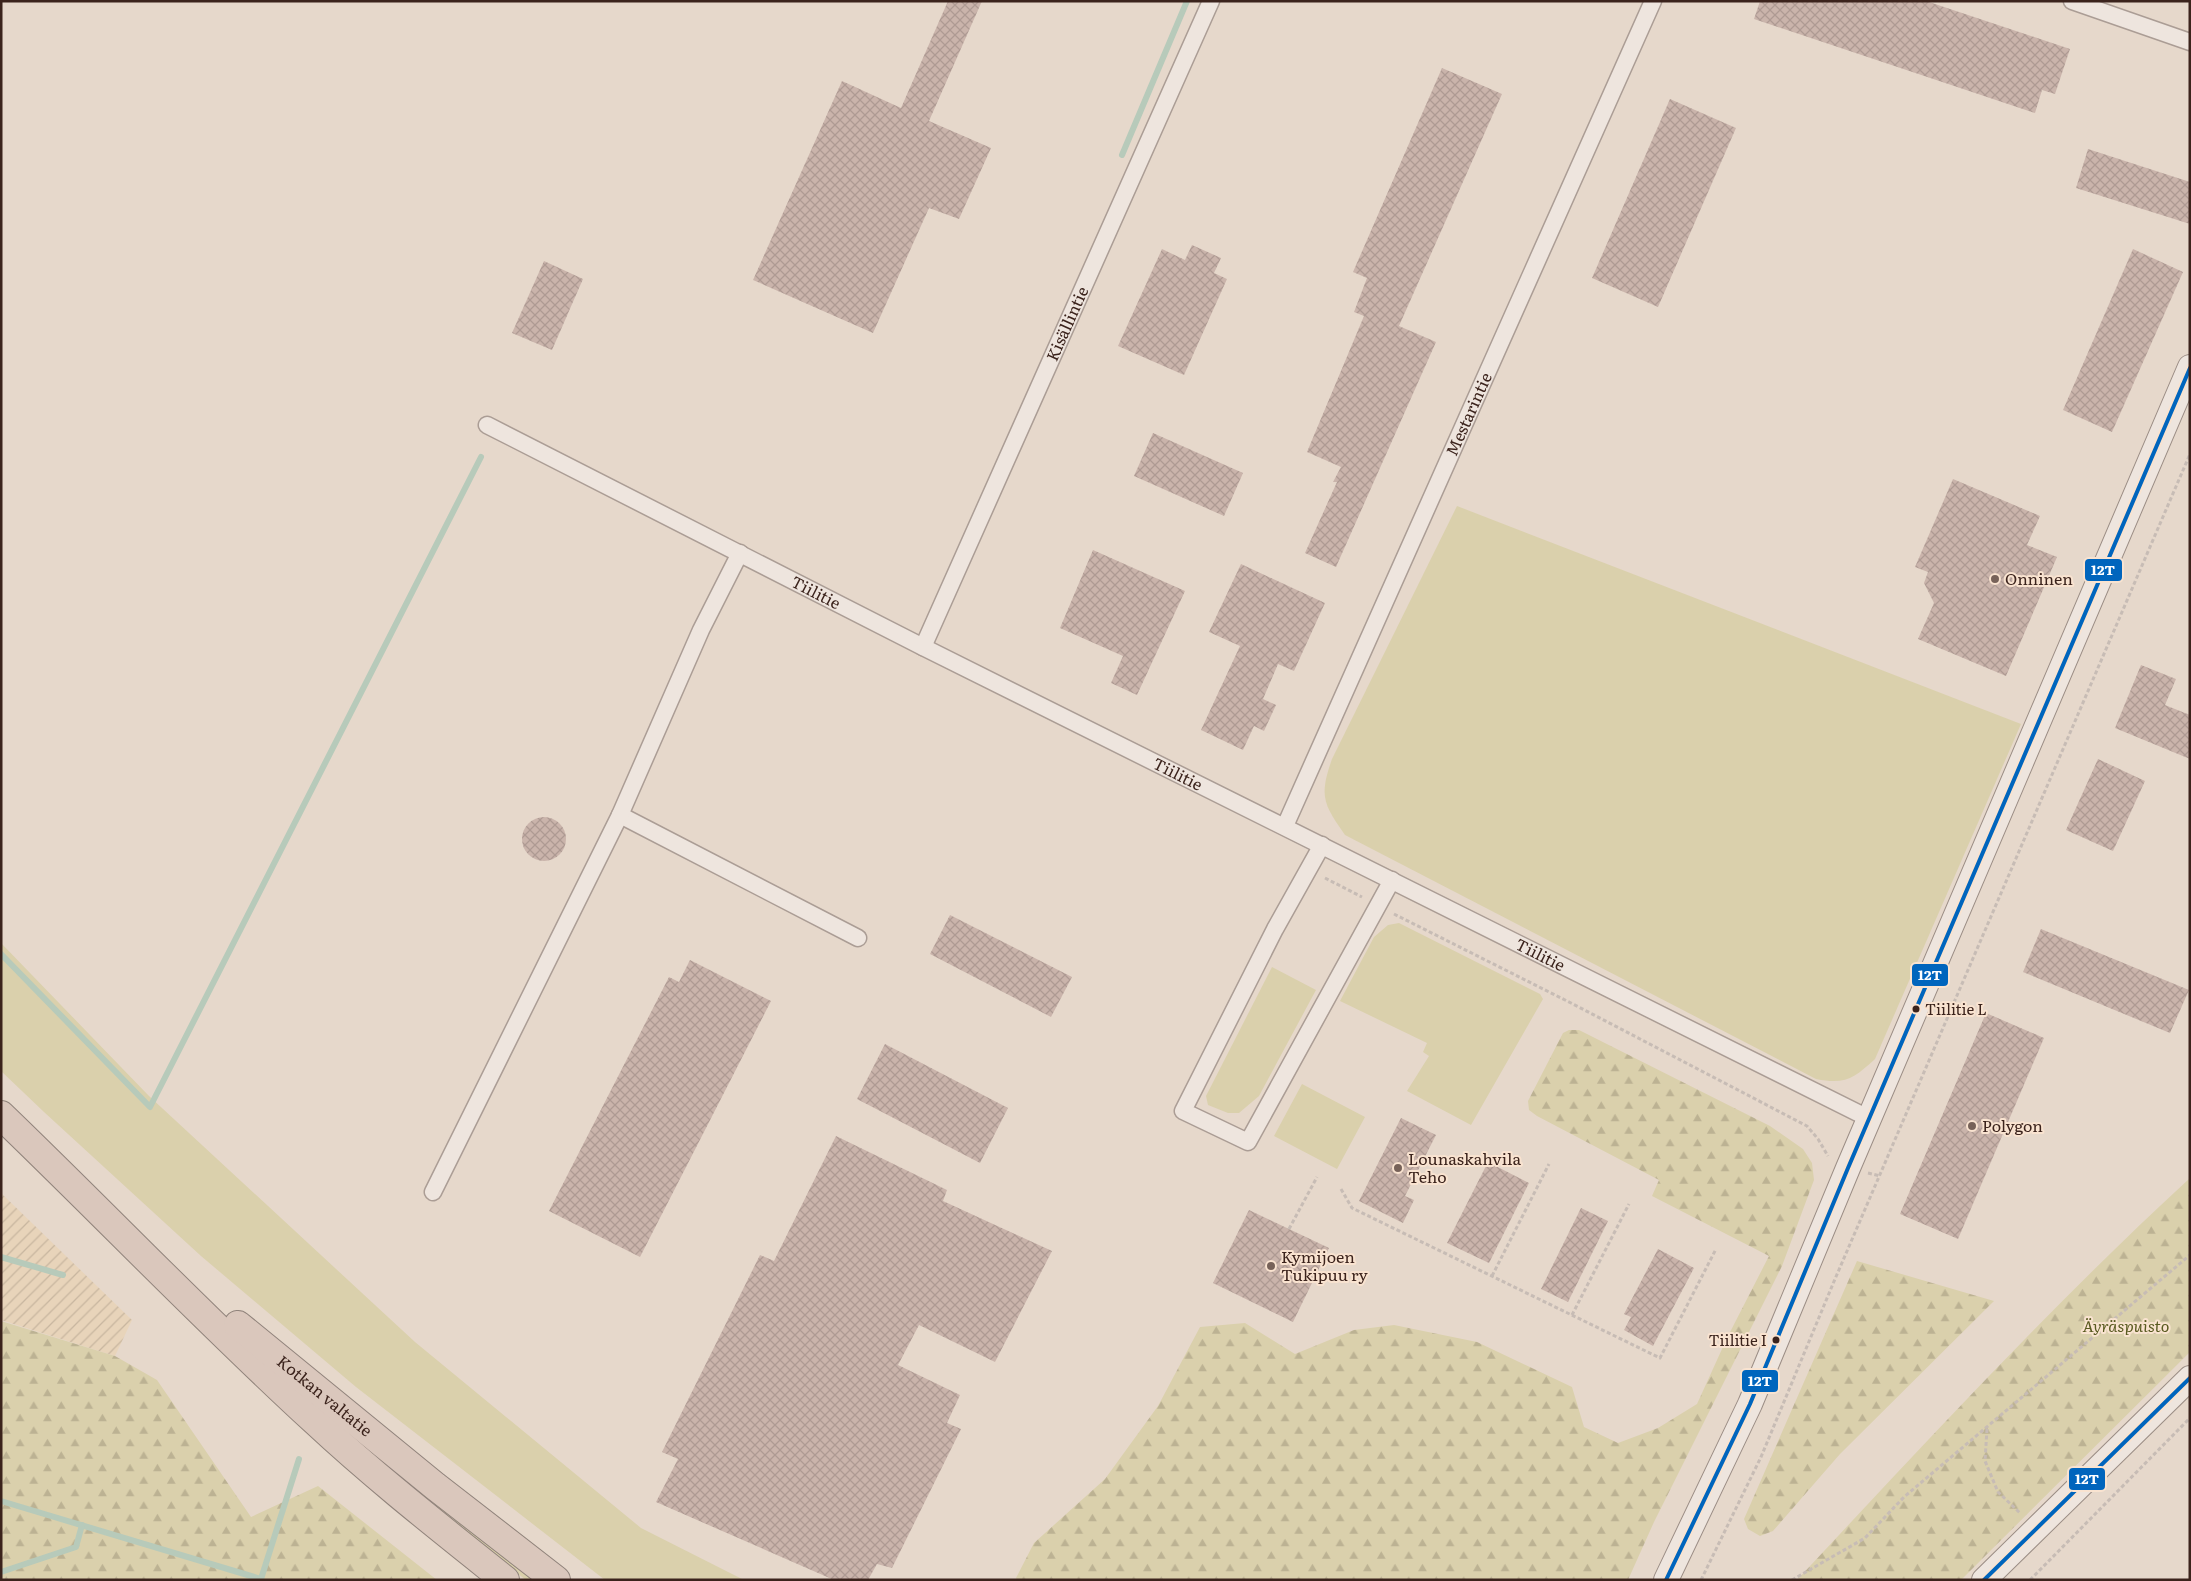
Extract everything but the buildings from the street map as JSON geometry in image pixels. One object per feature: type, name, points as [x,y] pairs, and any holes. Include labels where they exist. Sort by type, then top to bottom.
[{"type":"highway","name":"Kotkan valtatie","points":[[1,1114],[265,1375],[375,1474],[505,1580]]},
{"type":"highway","name":"Kotkan valtatie","points":[[97,1208],[343,1412],[556,1580]]},
{"type":"street","name":"Kisällintie","points":[[923,647],[1211,1]]},
{"type":"street","name":"Mestarintie","points":[[1286,826],[1652,1]]},
{"type":"street","points":[[2072,1],[2190,42]]},
{"type":"street","points":[[1666,1580],[1750,1404],[2190,367]]},
{"type":"street","name":"Tiilitie","points":[[487,424],[923,647],[1286,826],[1870,1119]]},
{"type":"street","points":[[433,1192],[620,815],[700,630],[710,615],[740,553]]},
{"type":"street","points":[[620,815],[858,938]]},
{"type":"street","points":[[1322,845],[1275,929],[1183,1111],[1248,1142],[1392,880]]},
{"type":"street","points":[[1984,1580],[2190,1378]]},
{"type":"path","points":[[1701,1580],[1761,1457],[1839,1270],[2190,454]]},
{"type":"path","points":[[1308,869],[1571,1002],[1806,1126],[1827,1153],[1829,1162]]},
{"type":"path","points":[[1492,1276],[1549,1164]]},
{"type":"path","points":[[1289,1229],[1316,1177]]},
{"type":"path","points":[[1341,1190],[1352,1208],[1660,1358],[1716,1248]]},
{"type":"path","points":[[1572,1315],[1629,1204]]},
{"type":"path","points":[[1792,1580],[1865,1538],[1904,1497],[2190,1255]]},
{"type":"path","points":[[2030,1580],[2190,1418]]},
{"type":"path","points":[[1987,1428],[1985,1461],[1998,1492],[2010,1505],[2038,1526]]},
{"type":"shaded area","points":[[1,1193],[132,1320],[115,1356],[1,1320]]},
{"type":"green space","points":[[1457,506],[2021,724],[1875,1059],[1861,1071],[1842,1080],[1826,1081],[1816,1079],[1345,835],[1332,815],[1325,799],[1325,782],[1332,759]]},
{"type":"green space","points":[[1399,923],[1540,994],[1543,999],[1471,1125],[1407,1091],[1429,1056],[1423,1052],[1427,1043],[1340,1001],[1374,937],[1388,925]]},
{"type":"green space","points":[[1,943],[149,1096],[415,1342],[641,1528],[744,1580],[605,1580],[356,1387],[201,1256],[1,1071]]},
{"type":"green space","points":[[1272,967],[1316,990],[1259,1096],[1239,1113],[1228,1113],[1208,1105],[1206,1096]]},
{"type":"green space","points":[[1569,1030],[1579,1030],[1770,1126],[1803,1149],[1812,1163],[1814,1180],[1782,1266],[1654,1522],[1628,1580],[1017,1580],[1016,1578],[1034,1543],[1105,1479],[1158,1406],[1200,1327],[1245,1323],[1295,1354],[1354,1330],[1394,1325],[1477,1342],[1572,1387],[1584,1427],[1618,1443],[1658,1428],[1697,1404],[1727,1338],[1769,1256],[1652,1196],[1659,1180],[1529,1110],[1528,1101],[1563,1033]]},
{"type":"green space","points":[[1302,1084],[1365,1117],[1337,1169],[1274,1136]]},
{"type":"green space","name":"Äyräspuisto","points":[[2190,1178],[2190,1352],[1961,1580],[1797,1580],[1941,1426],[2039,1325],[2088,1275]]},
{"type":"green space","points":[[1857,1261],[1994,1301],[1840,1454],[1773,1531],[1760,1536],[1748,1529],[1744,1519]]},
{"type":"green space","points":[[1,1321],[115,1356],[157,1380],[251,1517],[318,1486],[437,1580],[1,1580]]},
{"type":"green space","points":[[274,1363],[544,1580],[526,1580],[497,1558],[312,1408]]},
{"type":"waterway","points":[[1122,155],[1187,1]]},
{"type":"waterway","points":[[1,954],[150,1107],[481,457]]},
{"type":"waterway","points":[[1,1257],[63,1275]]},
{"type":"waterway","points":[[1,1501],[261,1579],[299,1459]]},
{"type":"waterway","points":[[1,1572],[76,1547],[82,1525]]},
{"type":"transit line","name":"12T","points":[[1666,1580],[1750,1404],[1848,1168],[2190,368]]},
{"type":"transit line","name":"12T","points":[[1984,1580],[2190,1378]]},
{"type":"place","name":"Onninen","points":[[1995,579]]},
{"type":"place","name":"Tiilitie L","points":[[1916,1009]]},
{"type":"place","name":"Polygon","points":[[1972,1126]]},
{"type":"place","name":"Lounaskahvila Teho","points":[[1398,1168]]},
{"type":"place","name":"Kymijoen Tukipuu ry","points":[[1271,1266]]},
{"type":"place","name":"Tiilitie I","points":[[1776,1340]]}]
